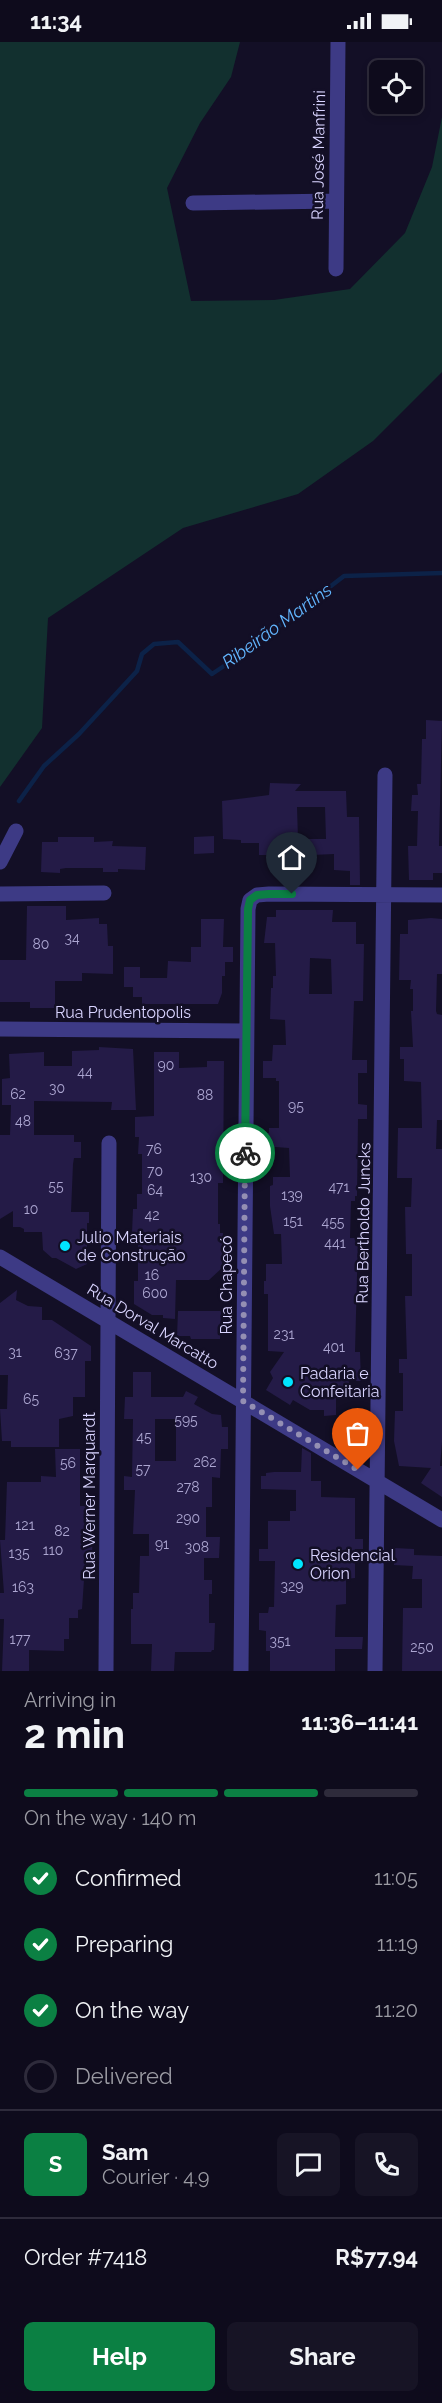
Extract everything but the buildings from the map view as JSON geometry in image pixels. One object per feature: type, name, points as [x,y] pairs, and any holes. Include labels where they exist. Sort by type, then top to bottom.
[{"type":"street","name":"Rua José Manfrini","points":[[336,269],[338,42]]},
{"type":"street","points":[[193,203],[336,201]]},
{"type":"street","name":"Rua Bertholdo Juncks","points":[[375,1671],[385,775]]},
{"type":"street","points":[[0,862],[16,831]]},
{"type":"street","points":[[0,894],[104,893]]},
{"type":"street","points":[[385,894],[442,895]]},
{"type":"street","name":"Rua Chapecó","points":[[241,1671],[245,1031],[248,909],[250,900],[257,895],[385,894]]},
{"type":"street","name":"Rua Prudentopolis","points":[[0,1029],[245,1031]]},
{"type":"street","name":"Rua Werner Marquardt","points":[[106,1671],[109,1143]]},
{"type":"street","name":"Rua Dorval Marcatto","points":[[0,1257],[442,1520]]},
{"type":"green space","points":[[0,42],[240,42],[231,77],[200,123],[167,188],[191,301],[274,300],[350,289],[405,233],[432,167],[442,117],[442,372],[373,441],[298,494],[183,528],[48,618],[42,728],[0,787]]},
{"type":"waterway","name":"Ribeirão Martins","points":[[19,801],[44,766],[79,734],[137,671],[142,654],[154,644],[178,642],[212,674],[245,652],[344,576],[442,573]]},
{"type":"way so far","points":[[245,1153],[243,1401],[358,1470]]},
{"type":"place","name":"Julio Materiais de Construção","points":[[65,1246]]},
{"type":"place","name":"Padaria e Confeitaria","points":[[288,1382]]},
{"type":"place","name":"Residencial Orion","points":[[298,1564]]},
{"type":"route","points":[[245,1153],[248,909],[250,900],[257,895],[292,894]]}]
